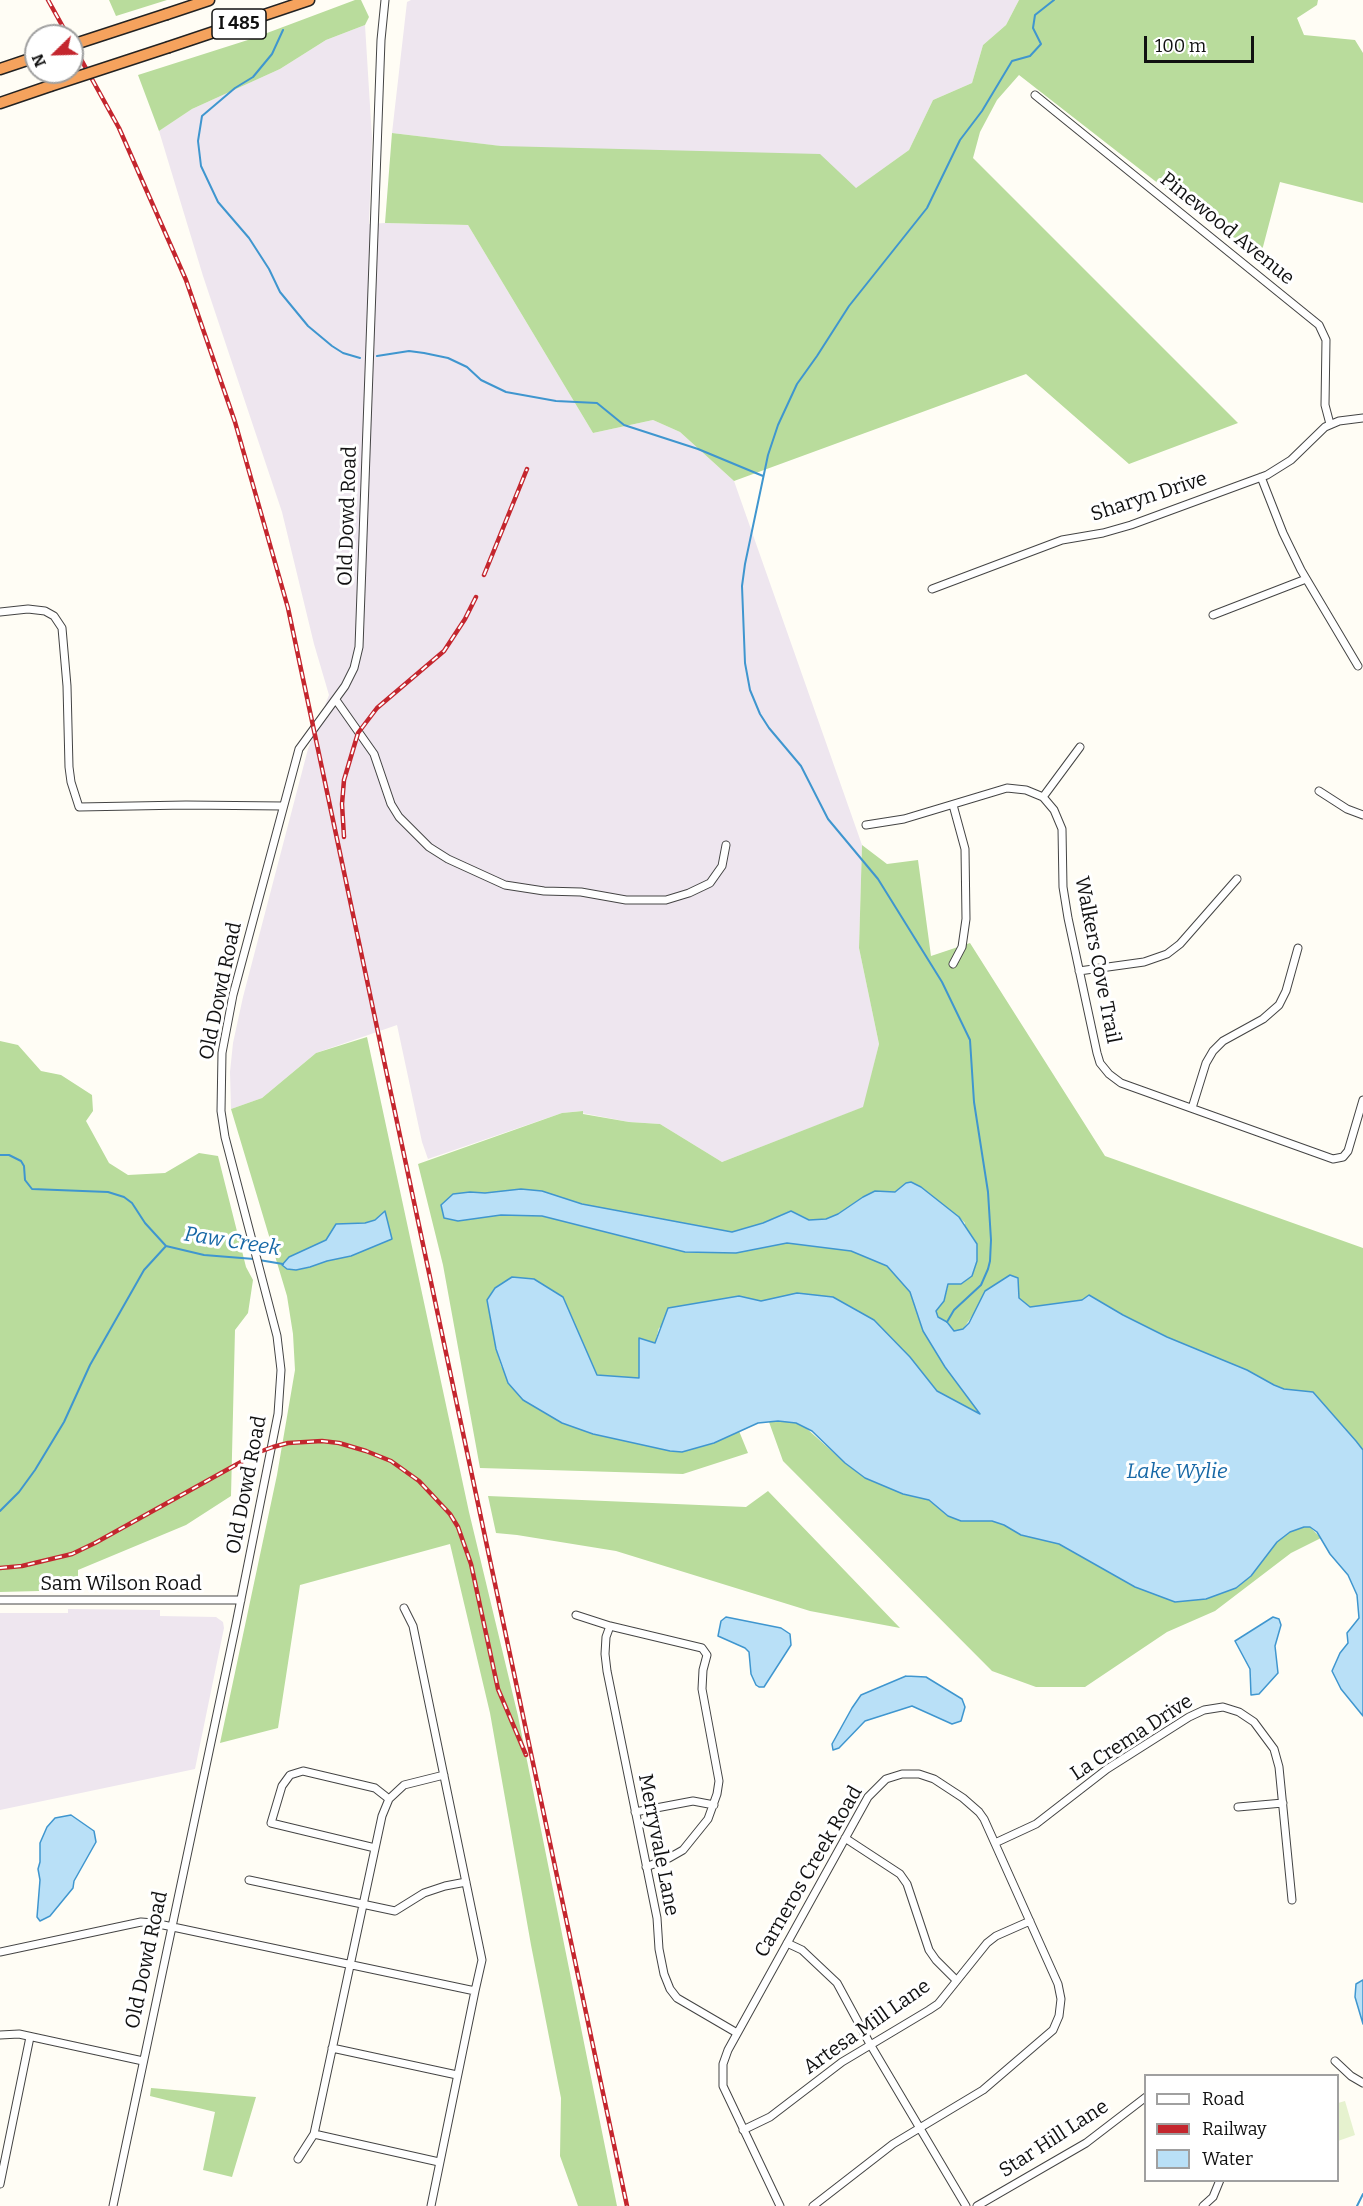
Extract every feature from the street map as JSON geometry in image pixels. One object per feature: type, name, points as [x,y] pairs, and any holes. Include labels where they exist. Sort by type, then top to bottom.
[{"type":"highway","name":"I 485","points":[[84,41],[209,0]]},
{"type":"highway","name":"I 485","points":[[0,103],[309,0]]},
{"type":"highway","points":[[0,69],[24,61]]},
{"type":"street","name":"Old Dowd Road","points":[[113,2206],[273,1447],[280,1393],[281,1370],[278,1336],[224,1128],[220,1081],[222,1053],[233,995],[299,749],[336,700],[354,668],[360,636],[381,40],[385,0]]},
{"type":"street","name":"Pinewood Avenue","points":[[1035,95],[1319,325],[1326,340],[1325,405],[1330,424]]},
{"type":"street","points":[[1330,424],[1363,418]]},
{"type":"street","name":"Sharyn Drive","points":[[932,589],[1062,540],[1103,533],[1131,525],[1262,477],[1292,460],[1322,429],[1330,424]]},
{"type":"street","points":[[1262,477],[1283,533],[1306,579],[1358,666]]},
{"type":"street","points":[[1213,615],[1306,579]]},
{"type":"street","points":[[0,612],[45,610],[54,616],[62,628],[68,686],[69,767],[79,807],[282,806]]},
{"type":"street","points":[[336,700],[374,754],[391,804],[399,817],[429,847],[448,859],[505,885],[544,891],[580,892],[634,901],[666,900],[689,894],[710,883],[722,866],[726,845]]},
{"type":"street","points":[[866,825],[904,819],[1007,788],[1026,790],[1043,797],[1080,747]]},
{"type":"street","points":[[1319,791],[1347,809],[1363,814]]},
{"type":"street","name":"Walkers Cove Trail","points":[[1043,797],[1054,810],[1062,828],[1065,901],[1097,1053],[1104,1069],[1121,1083],[1338,1160],[1348,1151],[1363,1100]]},
{"type":"street","points":[[953,805],[965,849],[966,920],[962,947],[953,964]]},
{"type":"street","points":[[1079,971],[1144,962],[1167,954],[1180,944],[1237,879]]},
{"type":"street","points":[[1192,1108],[1206,1063],[1213,1051],[1223,1041],[1263,1019],[1279,1005],[1286,991],[1298,948]]},
{"type":"street","name":"Sam Wilson Road","points":[[0,1600],[241,1600]]},
{"type":"street","points":[[404,1608],[413,1626],[482,1960],[431,2206]]},
{"type":"street","points":[[576,1615],[610,1626],[702,1648],[707,1655],[702,1689],[719,1781],[714,1805],[708,1819],[683,1850],[646,1867]]},
{"type":"street","name":"Merryvale Lane","points":[[610,1626],[606,1637],[606,1663],[657,1918],[659,1949],[670,1989],[676,1998],[694,2010],[737,2033]]},
{"type":"street","name":"La Crema Drive","points":[[995,1843],[1036,1824],[1107,1769],[1188,1717],[1222,1707],[1239,1712],[1254,1722],[1274,1749],[1283,1803],[1292,1900]]},
{"type":"street","points":[[375,1848],[271,1823],[282,1786],[290,1775],[303,1771],[375,1788],[389,1799]]},
{"type":"street","name":"Carneros Creek Road","points":[[780,2206],[725,2092],[722,2078],[723,2064],[737,2033],[868,1797],[879,1784],[894,1776],[910,1773],[934,1779],[973,1806],[984,1819],[1058,1984],[1061,1999],[1059,2016],[1053,2030],[983,2090],[893,2144],[813,2206]]},
{"type":"street","points":[[298,2159],[314,2134],[382,1816],[389,1799],[404,1785],[444,1775]]},
{"type":"street","points":[[635,1812],[693,1800],[714,1805]]},
{"type":"street","points":[[1238,1807],[1283,1803]]},
{"type":"street","points":[[845,1838],[900,1874],[907,1884],[929,1950],[956,1980]]},
{"type":"street","points":[[249,1880],[395,1911],[424,1893],[466,1882]]},
{"type":"street","name":"Artesa Mill Lane","points":[[743,2130],[770,2117],[842,2062],[938,2004],[987,1943],[996,1936],[1030,1921]]},
{"type":"street","points":[[0,1952],[141,1922],[172,1925],[474,1991]]},
{"type":"street","points":[[787,1943],[802,1950],[837,1983],[870,2044],[966,2206]]},
{"type":"street","points":[[0,2035],[19,2034],[143,2061]]},
{"type":"street","points":[[0,2184],[30,2037]]},
{"type":"street","points":[[332,2048],[457,2075]]},
{"type":"street","points":[[1335,2061],[1350,2076],[1363,2083]]},
{"type":"street","name":"Star Hill Lane","points":[[977,2206],[1086,2143],[1144,2099]]},
{"type":"street","points":[[314,2134],[439,2162]]},
{"type":"street","points":[[1203,2206],[1213,2197],[1220,2182]]},
{"type":"shaded area","points":[[411,0],[1019,0],[1006,25],[983,45],[972,83],[933,100],[909,150],[855,189],[392,133],[407,2]]},
{"type":"shaded area","points":[[365,25],[372,138],[369,224],[468,225],[593,433],[653,420],[680,432],[734,481],[862,845],[859,948],[879,1044],[864,1107],[722,1162],[660,1124],[629,1122],[582,1113],[582,1111],[562,1113],[428,1159],[422,1142],[397,1025],[316,1053],[262,1098],[231,1109],[230,1072],[233,1043],[243,997],[308,749],[329,695],[314,644],[282,512],[203,276],[159,131],[192,109],[280,69],[326,40]]},
{"type":"shaded area","points":[[68,1609],[160,1610],[160,1616],[216,1617],[223,1622],[224,1628],[195,1769],[0,1810],[0,1613],[68,1613]]},
{"type":"green space","points":[[109,0],[167,0],[116,16]]},
{"type":"green space","points":[[355,0],[361,0],[369,17],[365,25],[326,40],[280,69],[192,109],[159,131],[138,75],[251,39]]},
{"type":"green space","points":[[1019,0],[1318,0],[1317,5],[1297,18],[1304,35],[1355,40],[1363,53],[1363,203],[1280,182],[1259,262],[1019,75],[997,100],[980,132],[973,158],[1238,423],[1129,464],[1026,374],[734,481],[680,432],[653,420],[593,433],[468,225],[385,223],[392,133],[501,146],[820,154],[856,188],[909,150],[933,100],[972,83],[983,45],[1006,25]]},
{"type":"green space","points":[[862,845],[887,864],[918,860],[931,956],[970,943],[1105,1156],[1363,1248],[1363,1450],[1313,1392],[1284,1389],[1274,1385],[1247,1370],[1167,1337],[1089,1295],[1082,1300],[1030,1307],[1019,1298],[1010,1275],[994,1285],[963,1329],[954,1331],[947,1322],[938,1317],[936,1311],[944,1301],[965,1223],[906,1183],[895,1192],[875,1192],[863,1197],[838,1214],[826,1219],[809,1220],[790,1211],[763,1223],[732,1232],[582,1204],[542,1191],[521,1189],[485,1193],[470,1192],[442,1210],[444,1218],[458,1221],[501,1215],[542,1216],[685,1252],[736,1253],[787,1243],[851,1251],[887,1266],[911,1292],[923,1331],[945,1367],[982,1415],[937,1391],[910,1357],[797,1293],[761,1301],[739,1296],[710,1302],[659,1328],[655,1343],[639,1338],[639,1378],[597,1375],[563,1297],[490,1316],[501,1366],[523,1400],[562,1423],[593,1434],[670,1451],[701,1447],[739,1431],[748,1453],[683,1474],[480,1468],[443,1265],[418,1164],[562,1113],[583,1111],[583,1114],[629,1122],[660,1124],[722,1162],[863,1107],[879,1044],[859,948]]},
{"type":"green space","points":[[367,1037],[469,1512],[518,1716],[617,2206],[578,2206],[560,2156],[561,2098],[490,1713],[450,1544],[300,1585],[278,1728],[220,1743],[277,1475],[295,1370],[293,1334],[287,1296],[231,1109],[262,1098],[316,1053]]},
{"type":"green space","points":[[0,1041],[18,1045],[41,1071],[61,1075],[92,1095],[93,1111],[86,1121],[109,1163],[128,1175],[165,1173],[199,1153],[218,1156],[246,1267],[253,1280],[248,1313],[235,1330],[231,1496],[186,1525],[78,1570],[78,1590],[0,1592]]},
{"type":"green space","points":[[769,1422],[796,1423],[805,1427],[845,1463],[903,1494],[929,1500],[948,1516],[992,1521],[1021,1535],[1059,1544],[1135,1587],[1175,1602],[1206,1599],[1236,1588],[1251,1576],[1277,1542],[1290,1532],[1310,1527],[1321,1538],[1291,1553],[1215,1611],[1167,1632],[1085,1687],[1036,1687],[992,1671],[783,1461]]},
{"type":"green space","points":[[768,1491],[900,1628],[810,1611],[616,1551],[496,1533],[488,1496],[746,1507]]},
{"type":"green space","points":[[151,2088],[256,2097],[232,2177],[203,2170],[215,2112],[150,2096]]},
{"type":"green space","points":[[1345,2101],[1355,2135],[1339,2141],[1339,2103]]},
{"type":"water","name":"Lake Wylie","points":[[911,1182],[921,1187],[959,1217],[977,1244],[977,1261],[972,1276],[961,1284],[948,1284],[944,1301],[936,1311],[938,1317],[947,1322],[954,1331],[963,1329],[969,1323],[985,1291],[1010,1275],[1018,1278],[1019,1298],[1030,1307],[1082,1300],[1089,1295],[1167,1337],[1247,1370],[1274,1385],[1284,1389],[1313,1392],[1356,1441],[1363,1450],[1363,1716],[1341,1689],[1332,1671],[1340,1653],[1348,1643],[1347,1633],[1359,1618],[1357,1595],[1348,1575],[1330,1554],[1317,1532],[1310,1527],[1290,1532],[1277,1542],[1251,1576],[1236,1588],[1206,1599],[1175,1602],[1135,1587],[1059,1544],[1021,1535],[992,1521],[961,1521],[948,1516],[929,1500],[903,1494],[865,1478],[845,1463],[812,1431],[796,1423],[778,1421],[758,1423],[714,1443],[682,1452],[593,1434],[562,1423],[523,1400],[508,1383],[496,1349],[487,1300],[495,1288],[512,1277],[534,1279],[563,1297],[597,1375],[639,1378],[639,1338],[655,1343],[668,1308],[739,1296],[761,1301],[797,1293],[833,1297],[874,1320],[910,1357],[937,1391],[980,1414],[945,1367],[923,1331],[910,1292],[887,1266],[851,1251],[787,1243],[736,1253],[685,1252],[542,1216],[501,1215],[458,1221],[444,1218],[441,1205],[453,1194],[521,1189],[542,1191],[582,1204],[732,1232],[763,1223],[791,1211],[809,1220],[826,1219],[875,1191],[895,1192],[906,1183]]},
{"type":"water","points":[[385,1211],[392,1239],[351,1256],[310,1267],[296,1270],[287,1269],[282,1265],[289,1257],[326,1240],[336,1224],[365,1223],[375,1220]]},
{"type":"water","points":[[726,1617],[781,1628],[790,1634],[791,1645],[764,1687],[756,1685],[751,1674],[749,1652],[718,1636],[721,1621]]},
{"type":"water","points":[[1273,1617],[1279,1619],[1281,1625],[1275,1646],[1278,1673],[1259,1694],[1251,1695],[1250,1669],[1235,1641]]},
{"type":"water","points":[[906,1676],[926,1677],[962,1699],[965,1707],[961,1721],[952,1724],[912,1706],[865,1721],[839,1748],[833,1750],[832,1744],[861,1695]]},
{"type":"water","points":[[71,1815],[94,1831],[96,1842],[74,1881],[73,1888],[50,1916],[40,1921],[37,1917],[40,1843],[47,1827],[55,1818]]},
{"type":"water","points":[[1363,1980],[1363,2024],[1355,1997],[1356,1984]]},
{"type":"waterway","points":[[947,1322],[954,1310],[981,1285],[990,1261],[988,1192],[974,1102],[970,1040],[942,982],[878,879],[828,819],[801,766],[760,714],[750,690],[745,663],[742,586],[768,455],[778,425],[797,384],[849,306],[927,208],[960,140],[982,111],[1012,61],[1030,56],[1041,44],[1033,28],[1035,15],[1054,0]]},
{"type":"waterway","points":[[283,30],[272,54],[253,77],[235,88],[202,116],[198,141],[201,166],[218,202],[249,238],[269,269],[280,292],[308,326],[343,353],[360,358]]},
{"type":"waterway","points":[[377,356],[409,351],[448,358],[467,367],[481,380],[506,392],[556,401],[597,403],[624,425],[698,449],[763,476]]},
{"type":"waterway","name":"Paw Creek","points":[[0,1155],[9,1155],[21,1161],[24,1166],[25,1180],[32,1189],[108,1192],[124,1197],[132,1203],[145,1223],[166,1246],[204,1255],[254,1259]]},
{"type":"waterway","points":[[0,1511],[19,1492],[35,1470],[64,1422],[90,1365],[144,1270],[166,1246]]},
{"type":"waterway","name":"Paw Creek","points":[[259,1260],[283,1264]]},
{"type":"waterway","points":[[1357,2206],[1363,2194]]},
{"type":"railway","points":[[48,0],[61,24]]},
{"type":"railway","points":[[84,65],[119,128],[186,280],[235,422],[288,608],[627,2206]]},
{"type":"railway","points":[[484,575],[527,469]]},
{"type":"railway","points":[[344,837],[342,804],[344,780],[358,733],[377,708],[444,651],[476,597]]},
{"type":"railway","points":[[0,1568],[22,1566],[72,1554],[259,1452],[273,1447],[288,1443],[322,1441],[339,1443],[366,1451],[391,1461],[419,1481],[450,1514],[458,1527],[471,1564],[498,1689],[526,1755]]}]
